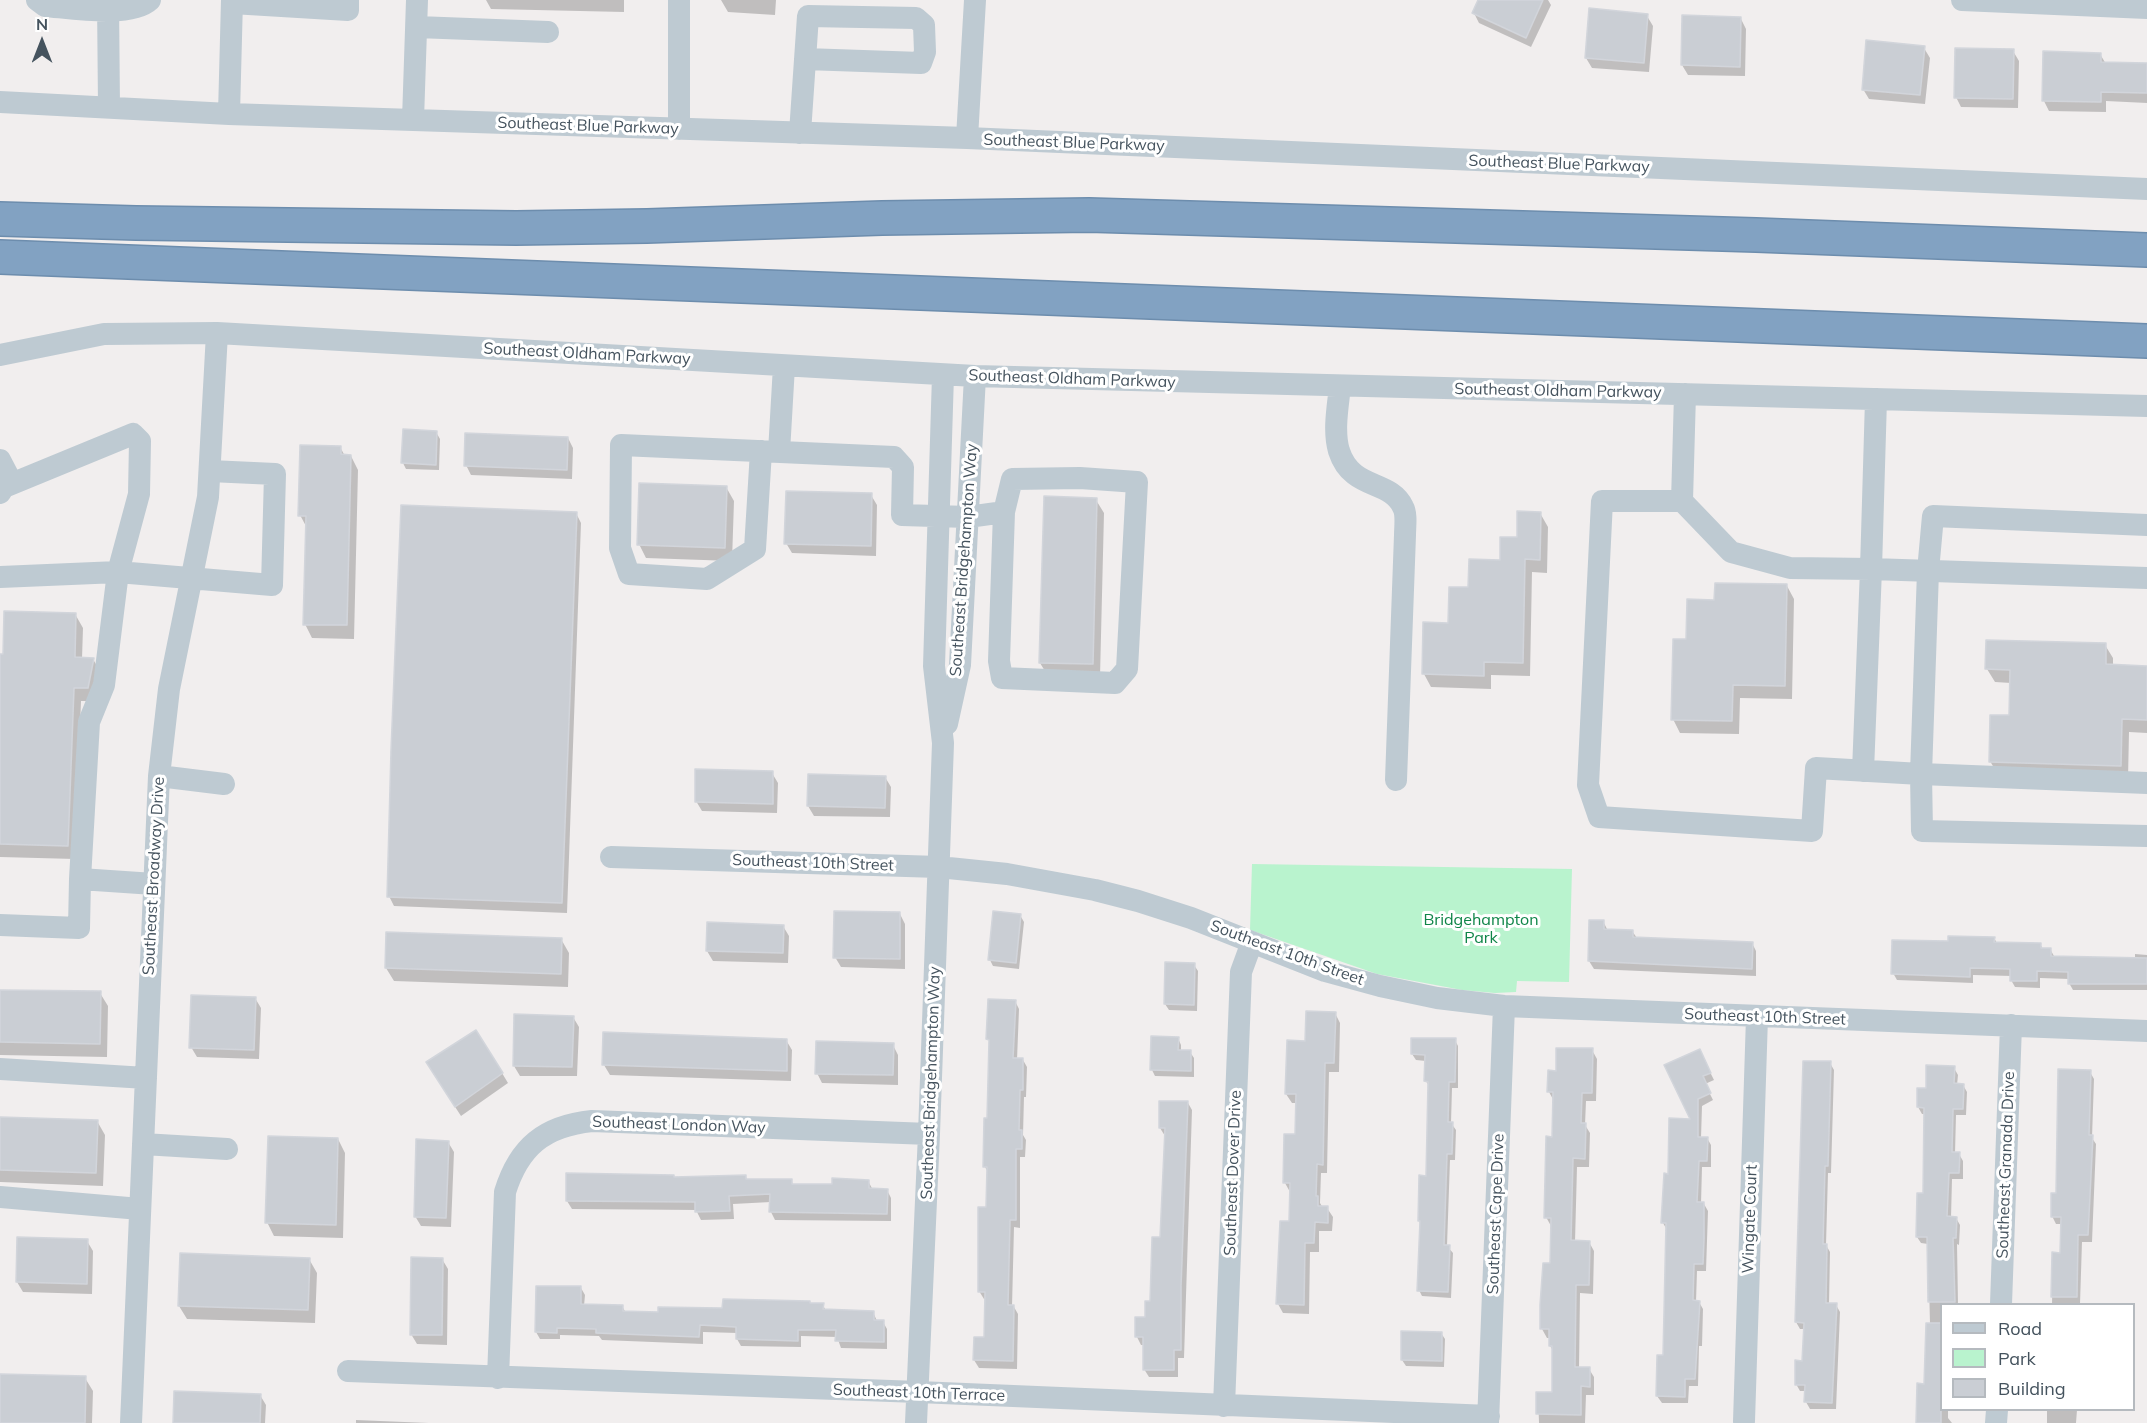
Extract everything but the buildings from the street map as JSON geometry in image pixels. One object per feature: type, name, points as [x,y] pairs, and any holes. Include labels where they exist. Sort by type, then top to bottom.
[{"type":"highway","points":[[0,219],[516,228],[1089,215],[1756,235],[2147,250]]},
{"type":"highway","points":[[0,257],[2147,341]]},
{"type":"street","points":[[38,0],[45,6],[144,6],[150,0]]},
{"type":"street","points":[[229,114],[232,2],[348,10],[348,0]]},
{"type":"street","points":[[413,120],[417,0]]},
{"type":"street","points":[[679,0],[680,129]]},
{"type":"street","points":[[967,138],[975,0]]},
{"type":"street","points":[[1962,0],[2147,8]]},
{"type":"street","points":[[108,6],[109,106]]},
{"type":"street","points":[[800,133],[808,16],[916,18],[924,25],[925,52],[921,63],[805,60]]},
{"type":"street","points":[[417,27],[548,32]]},
{"type":"street","name":"Southeast Blue Parkway","points":[[0,102],[229,114],[967,138],[2147,189]]},
{"type":"street","name":"Southeast Oldham Parkway","points":[[0,355],[104,334],[217,333],[943,375],[2147,406]]},
{"type":"street","name":"Southeast Broadway Drive","points":[[131,1423],[159,776],[169,689],[208,497],[217,333]]},
{"type":"street","points":[[784,366],[770,452],[755,549],[707,579],[630,574],[620,548],[621,445],[770,452],[894,457],[903,467],[902,515],[968,517],[1004,512]]},
{"type":"street","name":"Southeast Bridgehampton Way","points":[[916,1423],[943,743],[934,666],[943,375]]},
{"type":"street","name":"Southeast Bridgehampton Way","points":[[943,743],[960,665],[975,376]]},
{"type":"street","points":[[1340,386],[1337,440],[1347,468],[1361,480],[1395,496],[1404,508],[1406,535],[1396,780]]},
{"type":"street","points":[[1685,394],[1682,501],[1731,552],[1790,568],[2147,579]]},
{"type":"street","points":[[1863,771],[1876,399]]},
{"type":"street","points":[[0,460],[6,488],[133,434],[140,441],[139,494],[118,572],[104,685],[89,722],[79,928],[0,925]]},
{"type":"street","points":[[0,577],[118,572],[273,585],[275,474],[210,471]]},
{"type":"street","points":[[1080,478],[1137,483],[1127,669],[1115,684],[1002,678],[999,661],[1004,512],[1012,479],[1080,478]]},
{"type":"street","points":[[1682,501],[1602,501],[1588,785],[1599,817],[1812,831],[1816,768],[2147,783]]},
{"type":"street","points":[[2147,525],[1933,516],[1928,571],[1921,774],[1922,831],[2147,836]]},
{"type":"street","points":[[159,776],[224,784]]},
{"type":"street","name":"Southeast 10th Street","points":[[611,857],[939,867],[1007,873],[1095,890],[1191,918],[1325,971],[1380,986],[1437,998],[1503,1006],[2147,1031]]},
{"type":"street","points":[[80,879],[154,884]]},
{"type":"street","name":"Southeast Dover Drive","points":[[1224,1406],[1241,972],[1252,942]]},
{"type":"street","name":"Southeast Cape Drive","points":[[1489,1420],[1503,1006]]},
{"type":"street","name":"Wingate Court","points":[[1744,1421],[1757,1017]]},
{"type":"street","name":"Southeast Granada Drive","points":[[2001,1303],[2011,1025]]},
{"type":"street","points":[[0,1069],[146,1078]]},
{"type":"street","name":"Southeast London Way","points":[[498,1378],[505,1192],[511,1171],[527,1149],[548,1132],[571,1123],[592,1121],[929,1134]]},
{"type":"street","points":[[143,1144],[227,1149]]},
{"type":"street","points":[[0,1197],[140,1209]]},
{"type":"street","name":"Southeast 10th Terrace","points":[[348,1371],[918,1392],[1489,1420]]},
{"type":"green space","name":"Bridgehampton Park","points":[[1252,864],[1572,869],[1569,982],[1517,981],[1516,992],[1462,990],[1377,974],[1250,930]]}]
